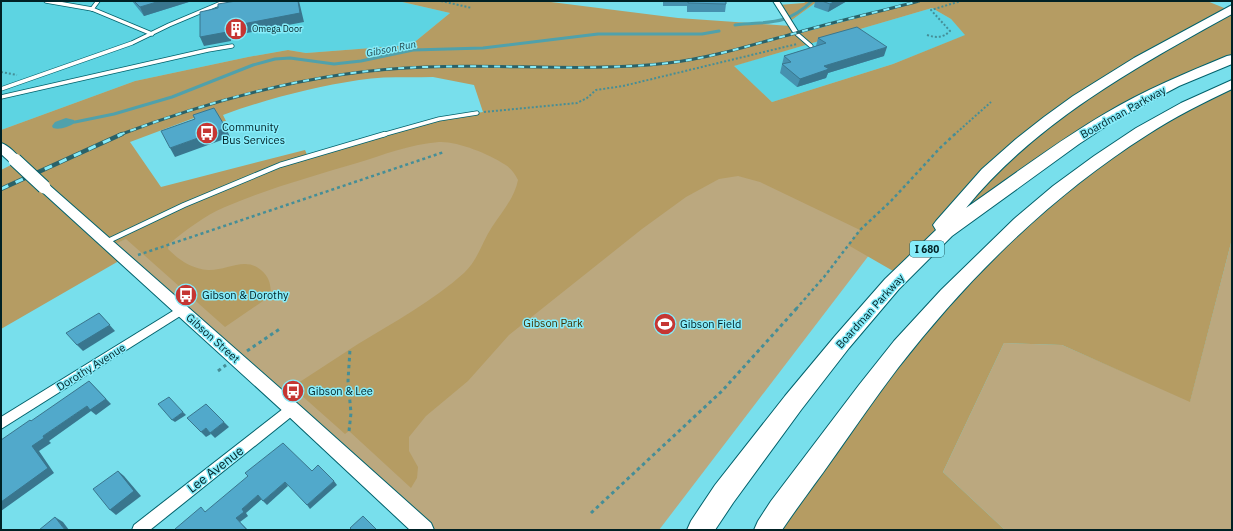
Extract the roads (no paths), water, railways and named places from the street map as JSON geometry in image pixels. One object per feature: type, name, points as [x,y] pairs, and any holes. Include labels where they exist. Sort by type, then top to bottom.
[{"type":"highway","points":[[892,284],[952,212],[993,167],[1034,132],[1083,97],[1140,60],[1232,9]]},
{"type":"highway","name":"Boardman Parkway","points":[[700,530],[724,494],[793,403],[842,342],[892,284],[946,231],[1073,141],[1140,100],[1174,83],[1232,59]]},
{"type":"highway","points":[[770,526],[857,405],[913,334],[984,258],[1053,195],[1095,164],[1161,121],[1232,84]]},
{"type":"street","points":[[776,1],[796,33]]},
{"type":"street","name":"Gibson Street","points":[[1,147],[424,530]]},
{"type":"street","name":"Dorothy Avenue","points":[[1,424],[181,310]]},
{"type":"street","name":"Lee Avenue","points":[[139,530],[292,409]]},
{"type":"lane","points":[[46,1],[92,9],[152,34]]},
{"type":"lane","points":[[92,9],[98,1]]},
{"type":"lane","points":[[1,89],[132,43],[191,15],[226,1]]},
{"type":"lane","points":[[796,33],[811,46]]},
{"type":"lane","points":[[1,97],[232,46]]},
{"type":"lane","points":[[106,242],[184,206],[280,165],[439,119],[477,113]]},
{"type":"waterway","name":"Gibson Run","points":[[735,25],[767,23],[784,19],[793,15],[812,1]]},
{"type":"waterway","name":"Gibson Run","points":[[75,122],[114,114],[172,97],[253,65],[275,59],[290,58],[334,64],[361,61],[413,50],[483,48],[598,34],[702,34],[719,31]]},
{"type":"railway","points":[[119,135],[194,109],[270,88],[309,80],[387,69],[426,67],[608,67],[638,66],[684,61],[749,46],[827,24],[919,1]]},
{"type":"railway","points":[[1,189],[122,134]]},
{"type":"place","name":"Omega Door","points":[[236,29]]},
{"type":"place","name":"Community Bus Services","points":[[207,133]]},
{"type":"place","name":"Gibson & Dorothy","points":[[186,295]]},
{"type":"place","name":"Gibson Field","points":[[665,324]]},
{"type":"place","name":"Gibson & Lee","points":[[293,391]]},
{"type":"park label","name":"Gibson Park","points":[[553,323]]}]
